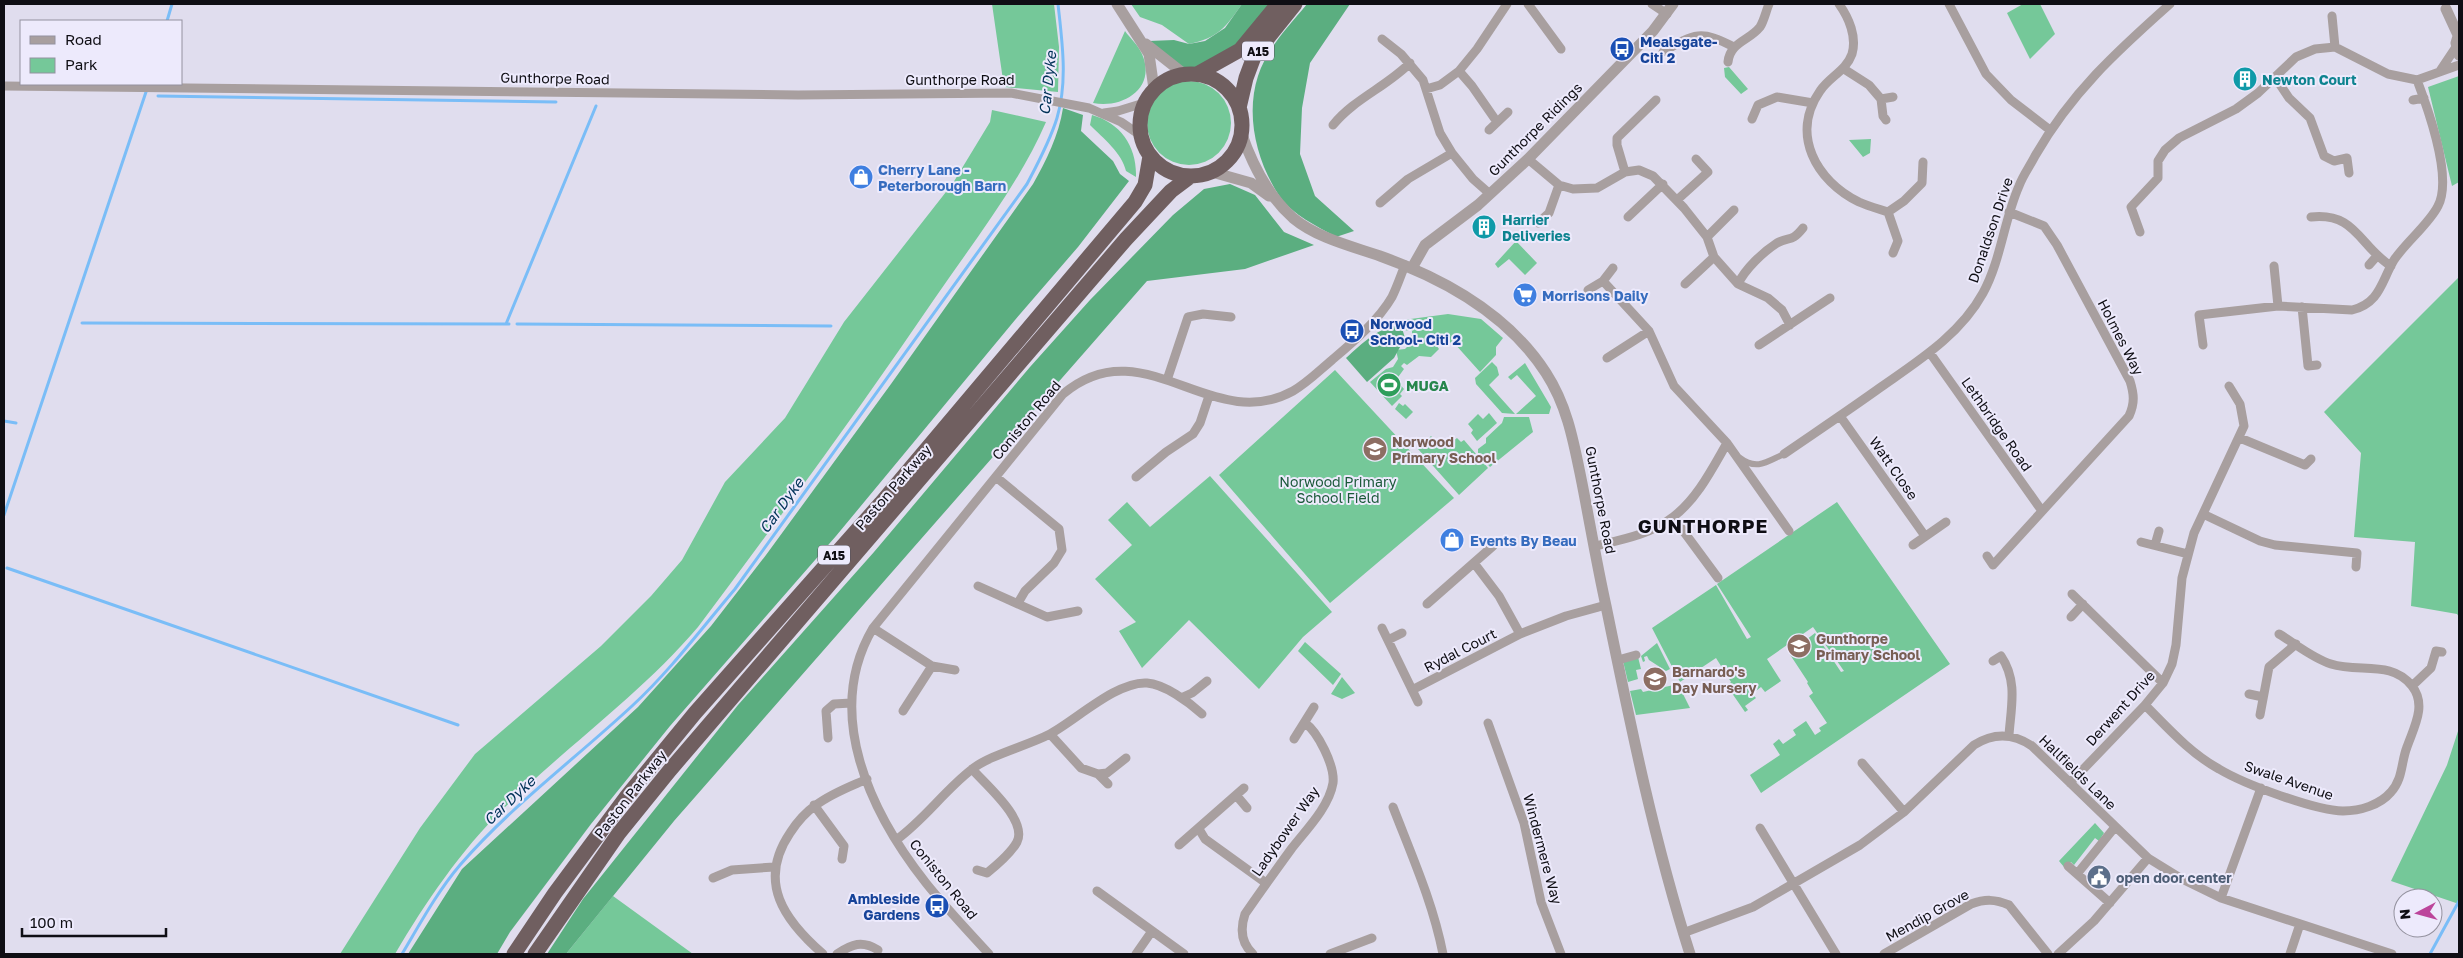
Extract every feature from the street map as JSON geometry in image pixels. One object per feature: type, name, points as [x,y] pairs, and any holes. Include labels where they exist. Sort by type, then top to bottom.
[{"type":"highway","name":"A15","points":[[1190,74],[1240,50],[1278,4]]},
{"type":"highway","name":"A15","points":[[1239,108],[1246,78],[1255,54],[1295,4]]},
{"type":"highway","points":[[1190,74],[1220,82],[1231,93],[1239,108],[1242,132],[1232,156],[1212,172],[1191,176],[1172,173],[1156,163],[1150,156],[1140,135],[1140,115],[1144,103],[1154,89],[1168,79],[1190,74]]},
{"type":"highway","name":"Paston Parkway","points":[[514,954],[555,893],[633,788],[695,712],[880,503],[1135,202],[1145,185],[1150,156]]},
{"type":"highway","name":"Paston Parkway","points":[[535,954],[619,833],[740,687],[877,531],[1126,239],[1171,191],[1191,176]]},
{"type":"street","points":[[1117,4],[1150,54],[1154,89]]},
{"type":"street","points":[[1426,89],[1440,85],[1458,71],[1477,49],[1507,4]]},
{"type":"street","points":[[1528,4],[1561,49]]},
{"type":"street","points":[[1652,4],[1667,14]]},
{"type":"street","name":"Gunthorpe Ridings","points":[[1409,266],[1425,245],[1490,194],[1528,159],[1667,14],[1673,4]]},
{"type":"street","points":[[1728,62],[1729,54],[1734,47],[1760,27],[1769,4]]},
{"type":"street","points":[[1840,4],[1851,26],[1852,54],[1844,69],[1821,89],[1813,103],[1806,131],[1808,150],[1818,168],[1841,191],[1860,202],[1888,212],[1895,226],[1898,241],[1893,253]]},
{"type":"street","points":[[1949,4],[1986,74],[2010,100],[2050,130]]},
{"type":"street","name":"Donaldson Drive","points":[[1784,454],[1930,353],[1954,331],[1983,293],[1999,251],[2009,212],[2019,184],[2050,130],[2084,85],[2170,4]]},
{"type":"street","points":[[2444,6],[2459,16]]},
{"type":"street","points":[[2440,72],[2458,51],[2459,34],[2444,6]]},
{"type":"street","points":[[2332,16],[2335,48]]},
{"type":"street","points":[[1663,52],[1686,38],[1700,35],[1712,36],[1734,47]]},
{"type":"street","points":[[1141,39],[1190,74]]},
{"type":"street","points":[[1382,39],[1410,63],[1423,80],[1440,133],[1452,153],[1473,179],[1490,194]]},
{"type":"street","points":[[2140,232],[2131,207],[2160,175],[2158,162],[2165,150],[2179,138],[2236,109],[2296,57],[2316,49],[2335,48],[2388,74],[2417,80],[2459,65]]},
{"type":"street","points":[[1333,125],[1347,109],[1379,89],[1410,63]]},
{"type":"street","points":[[1844,69],[1869,85],[1881,100],[1883,116],[1886,120]]},
{"type":"street","points":[[1458,71],[1472,86],[1497,122]]},
{"type":"street","points":[[2275,77],[2289,98],[2310,118],[2324,156],[2334,161],[2347,158],[2349,173]]},
{"type":"street","points":[[2204,344],[2199,315],[2278,306],[2352,310],[2362,308],[2373,300],[2391,266],[2438,206],[2442,188],[2441,168],[2424,98],[2417,80]]},
{"type":"street","name":"Gunthorpe Road","points":[[4,86],[798,96],[1011,92],[1074,104],[1104,113],[1140,135]]},
{"type":"street","points":[[1752,119],[1758,105],[1777,97],[1813,103]]},
{"type":"street","points":[[1881,100],[1893,97]]},
{"type":"street","points":[[2413,100],[2424,98]]},
{"type":"street","points":[[1625,172],[1617,146],[1617,138],[1656,100]]},
{"type":"street","name":"Gunthorpe Road","points":[[1104,113],[1144,103]]},
{"type":"street","points":[[1489,130],[1508,112]]},
{"type":"street","name":"Gunthorpe Road","points":[[1242,132],[1253,165],[1277,201]]},
{"type":"street","points":[[1380,203],[1408,179],[1452,153]]},
{"type":"street","points":[[1528,159],[1559,185],[1584,190],[1597,188],[1625,172],[1639,170],[1653,176],[1663,184],[1707,237],[1714,257],[1738,284],[1768,298],[1782,310],[1790,325]]},
{"type":"street","points":[[1677,200],[1708,172],[1696,159]]},
{"type":"street","points":[[1888,212],[1904,201],[1922,183],[1923,162]]},
{"type":"street","name":"Gunthorpe Road","points":[[1212,172],[1251,183],[1277,201],[1295,219],[1314,231],[1334,240],[1409,266],[1459,290],[1516,337],[1545,371],[1565,411],[1573,439],[1606,605],[1647,794],[1690,954]]},
{"type":"street","points":[[1628,217],[1663,184]]},
{"type":"street","points":[[1538,223],[1549,213],[1559,185]]},
{"type":"street","points":[[1707,237],[1734,210]]},
{"type":"street","name":"Holmes Way","points":[[1987,556],[1993,565],[2129,416],[2134,406],[2134,395],[2130,381],[2057,245],[2044,226],[2009,212]]},
{"type":"street","points":[[2311,217],[2326,216],[2352,226],[2376,257],[2391,266]]},
{"type":"street","points":[[1738,284],[1742,275],[1765,253],[1778,242],[1795,239],[1804,228]]},
{"type":"street","points":[[1685,284],[1714,257]]},
{"type":"street","points":[[2369,265],[2376,257]]},
{"type":"street","name":"Coniston Road","points":[[989,954],[926,883],[896,840],[880,810],[867,779],[856,748],[851,724],[850,703],[856,663],[863,645],[873,628],[1062,394],[1073,385],[1102,373],[1119,370],[1146,372],[1209,396],[1244,403],[1262,401],[1293,391],[1334,358],[1379,315],[1392,297],[1409,266]]},
{"type":"street","points":[[2274,266],[2278,306]]},
{"type":"street","points":[[1588,290],[1603,281],[1613,268]]},
{"type":"street","points":[[1603,281],[1649,331],[1660,351],[1670,378],[1689,404],[1712,425],[1727,443],[1789,530]]},
{"type":"street","points":[[1759,345],[1830,298]]},
{"type":"street","points":[[2302,307],[2308,366],[2317,365]]},
{"type":"street","points":[[1167,380],[1188,317],[1203,314],[1231,317]]},
{"type":"street","points":[[1607,358],[1649,331]]},
{"type":"street","name":"Lethbridge Road","points":[[1930,353],[2042,511]]},
{"type":"street","name":"Derwent Drive","points":[[2070,783],[2145,705],[2163,683],[2172,664],[2176,645],[2180,595],[2194,533],[2244,426],[2243,414],[2236,395],[2228,386]]},
{"type":"street","points":[[1136,476],[1193,434],[1200,423],[1209,396]]},
{"type":"street","name":"Watt Close","points":[[1840,416],[1925,536]]},
{"type":"street","points":[[2240,438],[2305,465],[2311,459]]},
{"type":"street","points":[[1595,546],[1628,538],[1673,517],[1709,475],[1727,443]]},
{"type":"street","points":[[1737,456],[1746,463],[1760,466],[1784,454]]},
{"type":"street","points":[[996,477],[1059,529],[1062,550],[1054,563],[1025,591],[1018,603]]},
{"type":"street","points":[[2203,514],[2260,541],[2275,545],[2357,553],[2356,567]]},
{"type":"street","points":[[1673,517],[1718,578]]},
{"type":"street","points":[[1913,545],[1946,522]]},
{"type":"street","points":[[2155,545],[2159,531]]},
{"type":"street","points":[[2141,542],[2188,554]]},
{"type":"street","points":[[1426,604],[1492,546]]},
{"type":"street","name":"Rydal Court","points":[[1474,563],[1499,596],[1520,634]]},
{"type":"street","points":[[978,586],[1047,617],[1078,611]]},
{"type":"street","points":[[2072,594],[2163,683]]},
{"type":"street","points":[[2071,617],[2082,604]]},
{"type":"street","name":"Rydal Court","points":[[1412,690],[1520,634],[1566,616],[1606,605]]},
{"type":"street","points":[[873,628],[932,666],[955,670]]},
{"type":"street","name":"Rydal Court","points":[[1382,628],[1418,702]]},
{"type":"street","points":[[1388,640],[1402,633]]},
{"type":"street","points":[[2279,634],[2322,661],[2334,665],[2392,671],[2412,686],[2431,668],[2436,651],[2442,652]]},
{"type":"street","points":[[2260,715],[2269,667],[2296,644]]},
{"type":"street","points":[[1618,660],[1636,654]]},
{"type":"street","points":[[1683,933],[1753,908],[1860,845],[1904,812],[1974,745],[1983,739],[2008,735],[2013,686],[2011,673],[2001,656],[1993,662]]},
{"type":"street","points":[[903,711],[932,666]]},
{"type":"street","points":[[1183,697],[1192,694],[1207,681]]},
{"type":"street","points":[[896,840],[911,829],[972,769],[1050,734],[1126,686],[1148,682],[1183,697],[1202,714]]},
{"type":"street","name":"Swale Avenue","points":[[2145,705],[2187,747],[2219,769],[2261,788],[2326,809],[2359,810],[2373,805],[2391,793],[2401,777],[2405,752],[2419,713],[2417,694],[2412,686]]},
{"type":"street","points":[[2249,694],[2263,697]]},
{"type":"street","points":[[828,738],[826,711],[834,704],[850,703]]},
{"type":"street","points":[[1294,740],[1314,707]]},
{"type":"street","name":"Ladybower Way","points":[[1253,954],[1244,944],[1242,924],[1245,914],[1321,810],[1333,782],[1332,772],[1318,736],[1305,723]]},
{"type":"street","name":"Windermere Way","points":[[1488,723],[1524,823],[1541,902],[1561,954]]},
{"type":"street","points":[[1050,734],[1081,768],[1098,774],[1108,784]]},
{"type":"street","name":"Hallfields Lane","points":[[2008,735],[2032,746],[2148,858],[2182,879],[2221,898],[2392,954]]},
{"type":"street","points":[[1098,774],[1107,772],[1126,758]]},
{"type":"street","points":[[1862,763],[1904,812]]},
{"type":"street","points":[[972,769],[1016,818],[1019,830],[1017,841],[987,873],[977,870]]},
{"type":"street","points":[[823,954],[795,927],[786,911],[775,881],[774,867],[787,837],[798,821],[814,805],[838,791],[867,779]]},
{"type":"street","points":[[1179,844],[1199,829],[1244,788]]},
{"type":"street","points":[[2221,898],[2261,788]]},
{"type":"street","points":[[1236,796],[1246,808]]},
{"type":"street","points":[[814,805],[844,846],[842,859]]},
{"type":"street","points":[[1393,807],[1437,924],[1443,954]]},
{"type":"street","points":[[2078,874],[2115,827]]},
{"type":"street","points":[[1760,828],[1836,954]]},
{"type":"street","points":[[1199,829],[1205,839],[1266,884]]},
{"type":"street","points":[[2058,954],[2094,922],[2148,858]]},
{"type":"street","points":[[2068,866],[2110,903]]},
{"type":"street","points":[[713,878],[732,870],[774,867]]},
{"type":"street","points":[[1097,891],[1184,954]]},
{"type":"street","name":"Mendip Grove","points":[[1884,954],[1971,904],[1991,900],[2009,905],[2016,911],[2048,954]]},
{"type":"street","points":[[2290,954],[2300,924]]},
{"type":"street","points":[[1136,954],[1152,931]]},
{"type":"street","points":[[1330,954],[1372,938]]},
{"type":"street","points":[[837,954],[854,944],[863,943],[878,950]]},
{"type":"green space","points":[[992,4],[1054,4],[1059,47],[1058,92],[1004,87]]},
{"type":"green space","points":[[1131,4],[1242,4],[1226,25],[1214,35],[1199,42],[1189,44],[1162,25],[1140,17]]},
{"type":"green space","points":[[1242,4],[1272,4],[1243,41],[1198,68],[1185,69],[1149,41],[1174,40],[1189,44],[1205,41],[1225,28]]},
{"type":"green space","points":[[1307,4],[1350,4],[1310,63],[1302,108],[1300,154],[1315,196],[1354,231],[1336,237],[1298,215],[1280,197],[1265,169],[1253,123],[1254,91],[1262,66],[1279,38]]},
{"type":"green space","points":[[2023,4],[2040,4],[2055,34],[2030,59],[2007,13]]},
{"type":"green space","points":[[1125,31],[1142,54],[1145,77],[1141,86],[1134,94],[1115,103],[1093,103]]},
{"type":"green space","points":[[1729,67],[1748,89],[1741,94],[1725,77],[1724,68]]},
{"type":"green space","points":[[2459,76],[2459,182],[2452,186],[2428,87]]},
{"type":"green space","points":[[1189,81],[1205,84],[1219,93],[1228,107],[1231,123],[1228,139],[1219,153],[1205,162],[1189,165],[1173,162],[1159,153],[1150,139],[1147,123],[1150,107],[1159,93],[1173,84]]},
{"type":"green space","points":[[1063,108],[1083,115],[1081,131],[1113,161],[1120,174],[1129,181],[1078,247],[836,536],[670,726],[591,824],[510,932],[497,954],[408,954],[462,869],[638,707],[711,626],[766,555],[891,384],[1033,184],[1051,148]]},
{"type":"green space","points":[[992,110],[1046,122],[1035,146],[1009,191],[980,234],[848,423],[698,627],[676,652],[628,698],[528,785],[488,824],[445,878],[395,954],[340,954],[420,828],[475,754],[601,646],[651,596],[682,560],[725,482],[785,418],[844,322],[953,183],[990,122]]},
{"type":"green space","points":[[1092,115],[1111,124],[1125,138],[1134,156],[1136,177],[1126,171],[1121,158],[1090,125]]},
{"type":"green space","points":[[1871,139],[1870,153],[1863,157],[1849,140]]},
{"type":"green space","points":[[1230,184],[1255,195],[1284,232],[1314,245],[1245,269],[1147,281],[674,821],[566,954],[547,954],[583,899],[738,705],[874,552],[1030,367],[1090,300],[1173,215],[1204,189]]},
{"type":"green space","points":[[1516,241],[1537,263],[1525,275],[1509,259],[1498,268],[1495,264]]},
{"type":"green space","points":[[2459,277],[2459,617],[2457,614],[2411,606],[2415,542],[2354,537],[2361,453],[2324,412]]},
{"type":"green space","points":[[1448,314],[1481,319],[1503,338],[1496,347],[1496,355],[1480,372],[1454,343],[1447,342],[1442,347],[1442,343],[1438,342],[1436,345],[1439,349],[1431,357],[1419,356],[1407,365],[1404,363],[1401,366],[1404,369],[1396,380],[1404,389],[1400,394],[1402,396],[1392,406],[1370,382],[1386,369],[1393,367],[1398,359],[1396,350],[1407,347],[1406,340],[1412,335],[1412,331],[1403,330],[1403,320]]},
{"type":"green space","points":[[1401,325],[1405,338],[1394,358],[1367,382],[1346,358],[1378,332]]},
{"type":"green space","points":[[1492,362],[1497,367],[1499,375],[1489,385],[1515,414],[1502,413],[1476,384],[1475,378]]},
{"type":"green space","points":[[1525,363],[1551,407],[1549,414],[1516,414],[1536,396],[1517,375],[1511,380],[1508,377]]},
{"type":"green space","name":"Norwood Primary School Field","points":[[1335,370],[1454,498],[1330,603],[1219,475]]},
{"type":"green space","points":[[1399,403],[1403,406],[1405,404],[1413,412],[1406,419],[1395,409]]},
{"type":"green space","points":[[1489,413],[1497,423],[1477,441],[1471,433],[1473,430],[1468,424],[1478,414],[1483,419]]},
{"type":"green space","points":[[1504,417],[1529,417],[1533,432],[1490,467],[1478,453],[1478,449],[1486,443],[1486,438],[1502,423]]},
{"type":"green space","points":[[1431,436],[1442,449],[1457,438],[1461,442],[1464,440],[1488,468],[1459,495],[1418,449]]},
{"type":"green space","points":[[1210,476],[1332,612],[1303,637],[1259,689],[1189,620],[1142,668],[1119,631],[1136,622],[1095,579],[1132,545],[1108,520],[1127,502],[1150,527]]},
{"type":"green space","name":"Gunthorpe Primary School","points":[[1837,502],[1950,664],[1761,793],[1750,775],[1780,755],[1773,744],[1779,739],[1783,744],[1796,735],[1793,730],[1806,721],[1815,735],[1821,731],[1819,728],[1827,723],[1809,696],[1813,693],[1808,682],[1789,653],[1815,633],[1841,672],[1844,671],[1813,627],[1767,659],[1781,681],[1765,692],[1761,687],[1752,694],[1756,698],[1745,706],[1748,710],[1745,712],[1727,686],[1731,682],[1716,658],[1680,682],[1652,628],[1716,585],[1747,639],[1751,637],[1717,584]]},
{"type":"green space","points":[[1305,642],[1341,674],[1333,685],[1298,651]]},
{"type":"green space","points":[[1657,643],[1670,669],[1666,671],[1649,660],[1647,656],[1644,657],[1645,661],[1643,662],[1641,656]]},
{"type":"green space","points":[[1638,657],[1641,669],[1636,670],[1638,679],[1628,682],[1623,661]]},
{"type":"green space","points":[[1342,677],[1355,693],[1342,699],[1331,694]]},
{"type":"green space","points":[[1678,684],[1690,708],[1636,715],[1630,691],[1641,689],[1643,692]]},
{"type":"green space","points":[[2459,728],[2459,904],[2443,899],[2443,888],[2412,888],[2391,881],[2447,765]]},
{"type":"green space","points":[[2095,823],[2104,833],[2099,841],[2095,838],[2074,865],[2071,862],[2064,867],[2059,861]]},
{"type":"green space","points":[[613,896],[693,954],[566,954]]},
{"type":"waterway","points":[[167,20],[172,4]]},
{"type":"waterway","name":"Car Dyke","points":[[402,954],[444,886],[480,843],[522,803],[646,693],[673,664],[735,589],[1027,184],[1044,152],[1057,118],[1060,104],[1063,61],[1058,4]]},
{"type":"waterway","points":[[4,515],[147,89]]},
{"type":"waterway","points":[[158,96],[556,102]]},
{"type":"waterway","points":[[506,324],[596,106]]},
{"type":"waterway","points":[[82,323],[509,324]]},
{"type":"waterway","points":[[517,324],[831,326]]},
{"type":"waterway","points":[[4,421],[16,423]]},
{"type":"waterway","points":[[7,568],[458,725]]},
{"type":"waterway","points":[[2430,954],[2459,901]]},
{"type":"place","name":"Mealsgate- Citi 2","points":[[1622,49]]},
{"type":"place","name":"Newton Court","points":[[2245,79]]},
{"type":"place","name":"Cherry Lane - Peterborough Barn","points":[[861,177]]},
{"type":"place","name":"Harrier Deliveries","points":[[1484,227]]},
{"type":"place","name":"Morrisons Daily","points":[[1525,295]]},
{"type":"place","name":"Norwood School- Citi 2","points":[[1352,331]]},
{"type":"place","name":"MUGA","points":[[1389,385]]},
{"type":"place","name":"Norwood Primary School","points":[[1375,449]]},
{"type":"place","name":"Events By Beau","points":[[1452,540]]},
{"type":"place","name":"Gunthorpe Primary School","points":[[1799,646]]},
{"type":"place","name":"Barnardo's Day Nursery","points":[[1655,679]]},
{"type":"place","name":"open door center","points":[[2099,877]]},
{"type":"place","name":"Ambleside Gardens","points":[[937,906]]},
{"type":"district","name":"GUNTHORPE","points":[[1703,525]]}]
